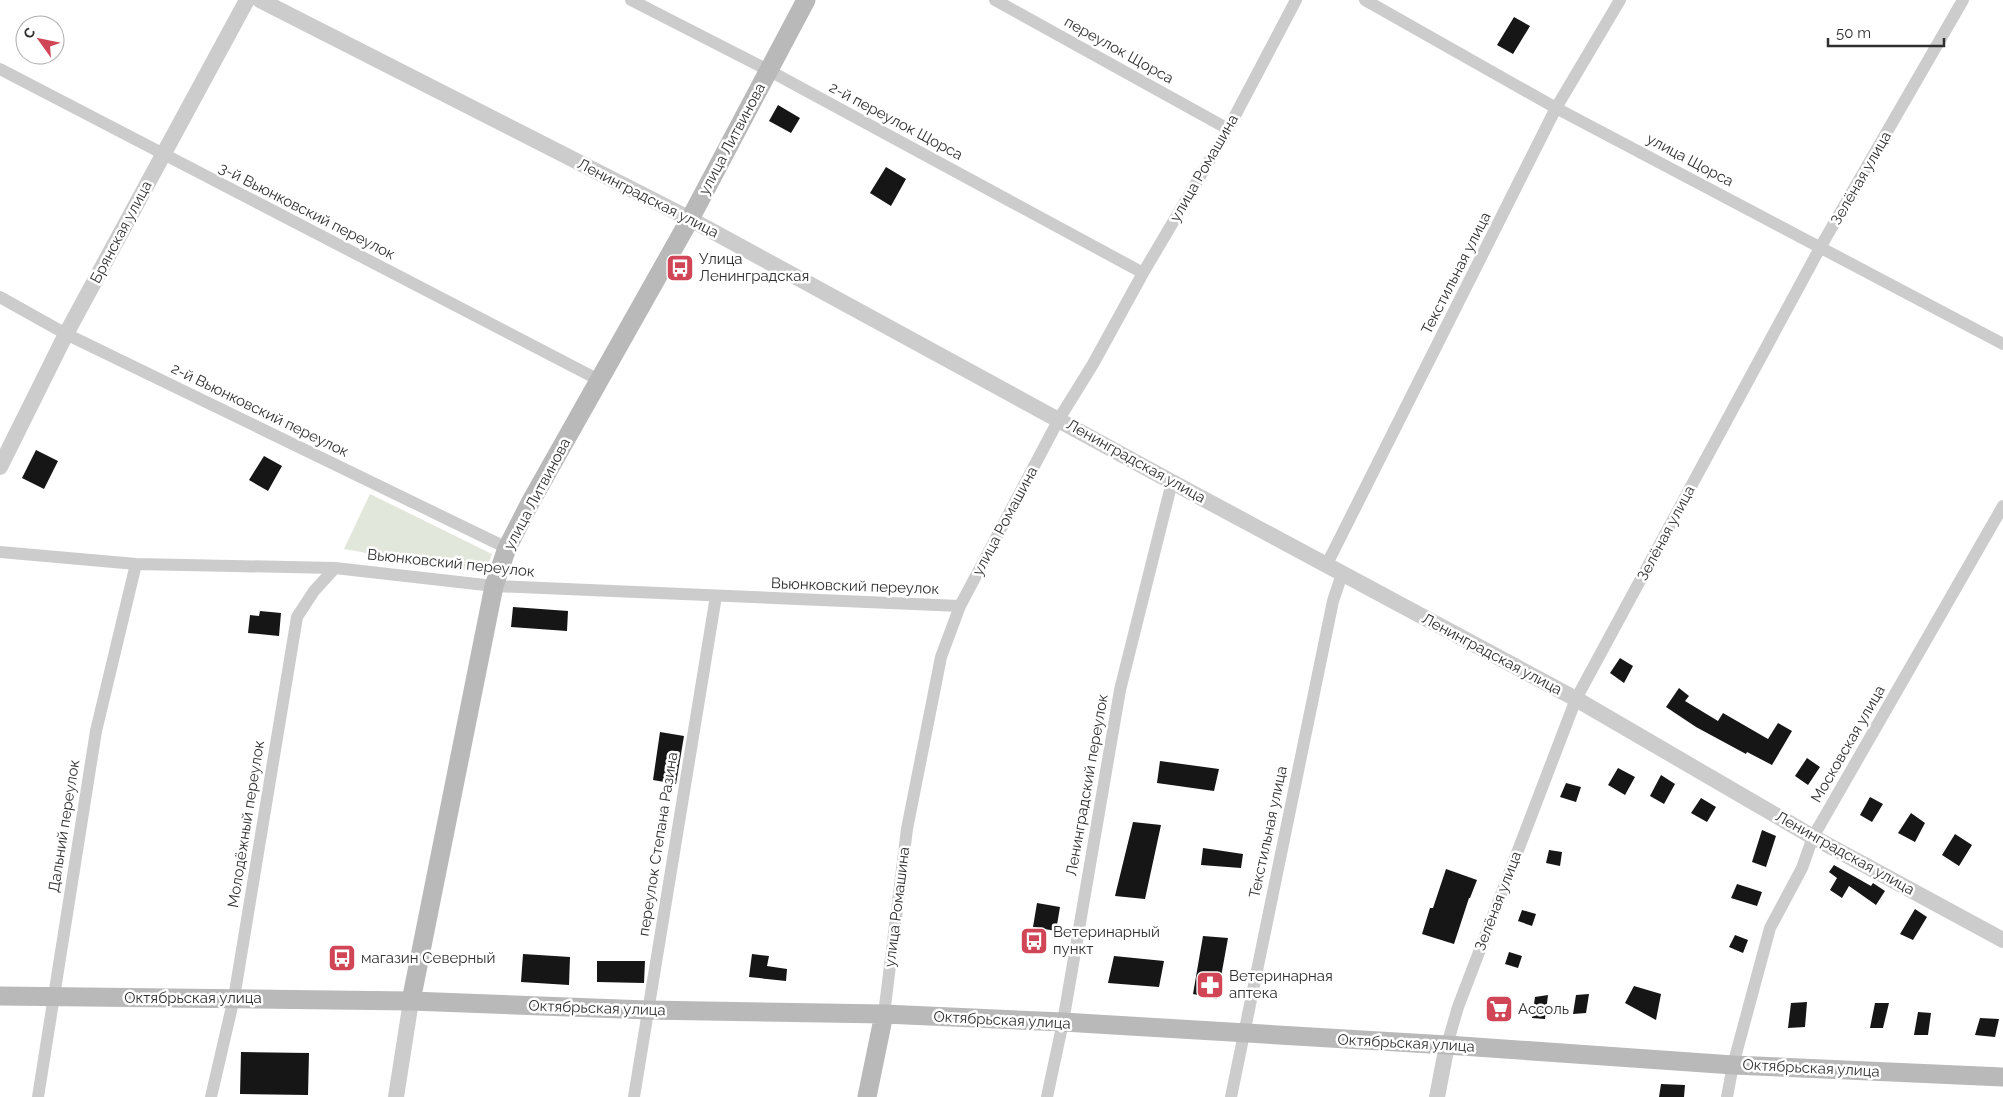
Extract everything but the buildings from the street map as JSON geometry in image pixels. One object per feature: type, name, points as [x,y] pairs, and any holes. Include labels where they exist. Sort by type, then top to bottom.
[{"type":"main road","name":"улица Литвинова","points":[[411,1001],[494,586],[507,548],[690,219],[806,0]]},
{"type":"main road","name":"Октябрьская улица","points":[[0,996],[411,1001],[648,1010],[884,1014],[1063,1022],[1447,1045],[1733,1065],[2003,1078]]},
{"type":"main road","name":"улица Ромашина","points":[[868,1097],[884,1014]]},
{"type":"street","name":"Брянская улица","points":[[0,468],[66,334],[247,0]]},
{"type":"street","name":"Ленинградская улица","points":[[260,0],[690,219],[1172,482],[1576,699],[1813,837],[2003,940]]},
{"type":"street","name":"2-й переулок Щорса","points":[[631,0],[768,70],[1143,273]]},
{"type":"street","name":"переулок Щорса","points":[[995,0],[1228,129]]},
{"type":"street","name":"улица Ромашина","points":[[884,1014],[907,829],[941,657],[960,606],[1059,419],[1094,364],[1143,273],[1228,129],[1296,0]]},
{"type":"street","name":"улица Щорса","points":[[1364,0],[1556,108],[1821,246],[2003,344]]},
{"type":"street","name":"Текстильная улица","points":[[1327,564],[1556,108],[1620,0]]},
{"type":"street","name":"Зелёная улица","points":[[1437,1097],[1447,1045],[1458,1007],[1576,699],[1821,246],[1963,0]]},
{"type":"street","name":"3-й Вьюнковский переулок","points":[[0,69],[599,380]]},
{"type":"street","name":"2-й Вьюнковский переулок","points":[[0,297],[66,334],[507,548]]},
{"type":"street","name":"Ленинградский переулок","points":[[1047,1097],[1063,1022],[1120,690],[1172,482]]},
{"type":"street","name":"Московская улица","points":[[1727,1097],[1733,1065],[1770,928],[1802,868],[1813,837],[2003,506]]},
{"type":"street","name":"Вьюнковский переулок","points":[[0,552],[136,564],[335,568],[494,586],[960,606]]},
{"type":"street","name":"Дальний переулок","points":[[38,1097],[96,731],[136,564]]},
{"type":"street","name":"Молодёжный переулок","points":[[211,1097],[234,998],[297,617],[314,591],[335,568]]},
{"type":"street","name":"Текстильная улица","points":[[1231,1097],[1333,601],[1342,574]]},
{"type":"street","name":"переулок Степана Разина","points":[[634,1097],[716,596]]},
{"type":"street","name":"улица Литвинова","points":[[396,1097],[411,1001]]},
{"type":"shaded area","points":[[370,494],[492,554],[485,574],[344,549]]},
{"type":"place","name":"Улица Ленинградская","points":[[680,268]]},
{"type":"place","name":"Ветеринарный пункт","points":[[1034,941]]},
{"type":"place","name":"магазин Северный","points":[[342,958]]},
{"type":"place","name":"Ветеринарная аптека","points":[[1210,985]]},
{"type":"place","name":"Ассоль","points":[[1499,1009]]}]
